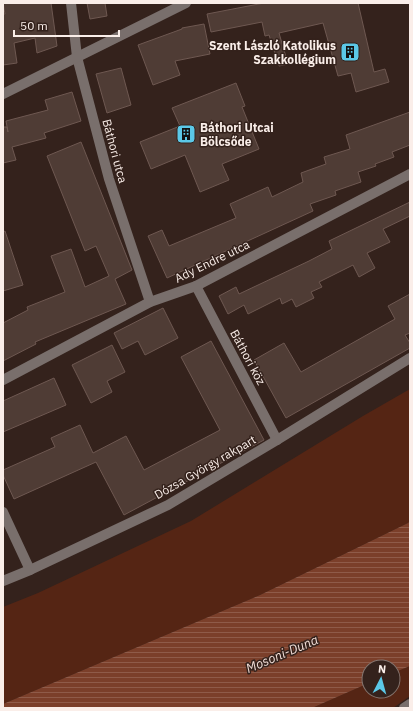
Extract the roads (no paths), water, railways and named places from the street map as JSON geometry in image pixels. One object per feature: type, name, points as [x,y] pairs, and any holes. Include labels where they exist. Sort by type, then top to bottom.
[{"type":"street","name":"Báthori utca","points":[[71,3],[77,57],[109,179],[150,302]]},
{"type":"street","points":[[3,94],[186,3]]},
{"type":"street","name":"Ady Endre utca","points":[[3,380],[150,302],[196,286],[410,174]]},
{"type":"street","name":"Báthori köz","points":[[196,286],[277,440]]},
{"type":"street","name":"Dózsa György rakpart","points":[[3,580],[30,570],[168,505],[410,358]]},
{"type":"street","points":[[3,512],[30,570]]},
{"type":"street","points":[[404,708],[410,704]]},
{"type":"water","name":"Mosoni-Duna","points":[[410,522],[410,666],[401,670],[401,659],[361,659],[361,687],[312,708],[3,708],[3,704],[260,595]]},
{"type":"place","name":"Szent László Katolikus Szakkollégium","points":[[350,52]]},
{"type":"place","name":"Báthori Utcai Bölcsőde","points":[[186,134]]}]
